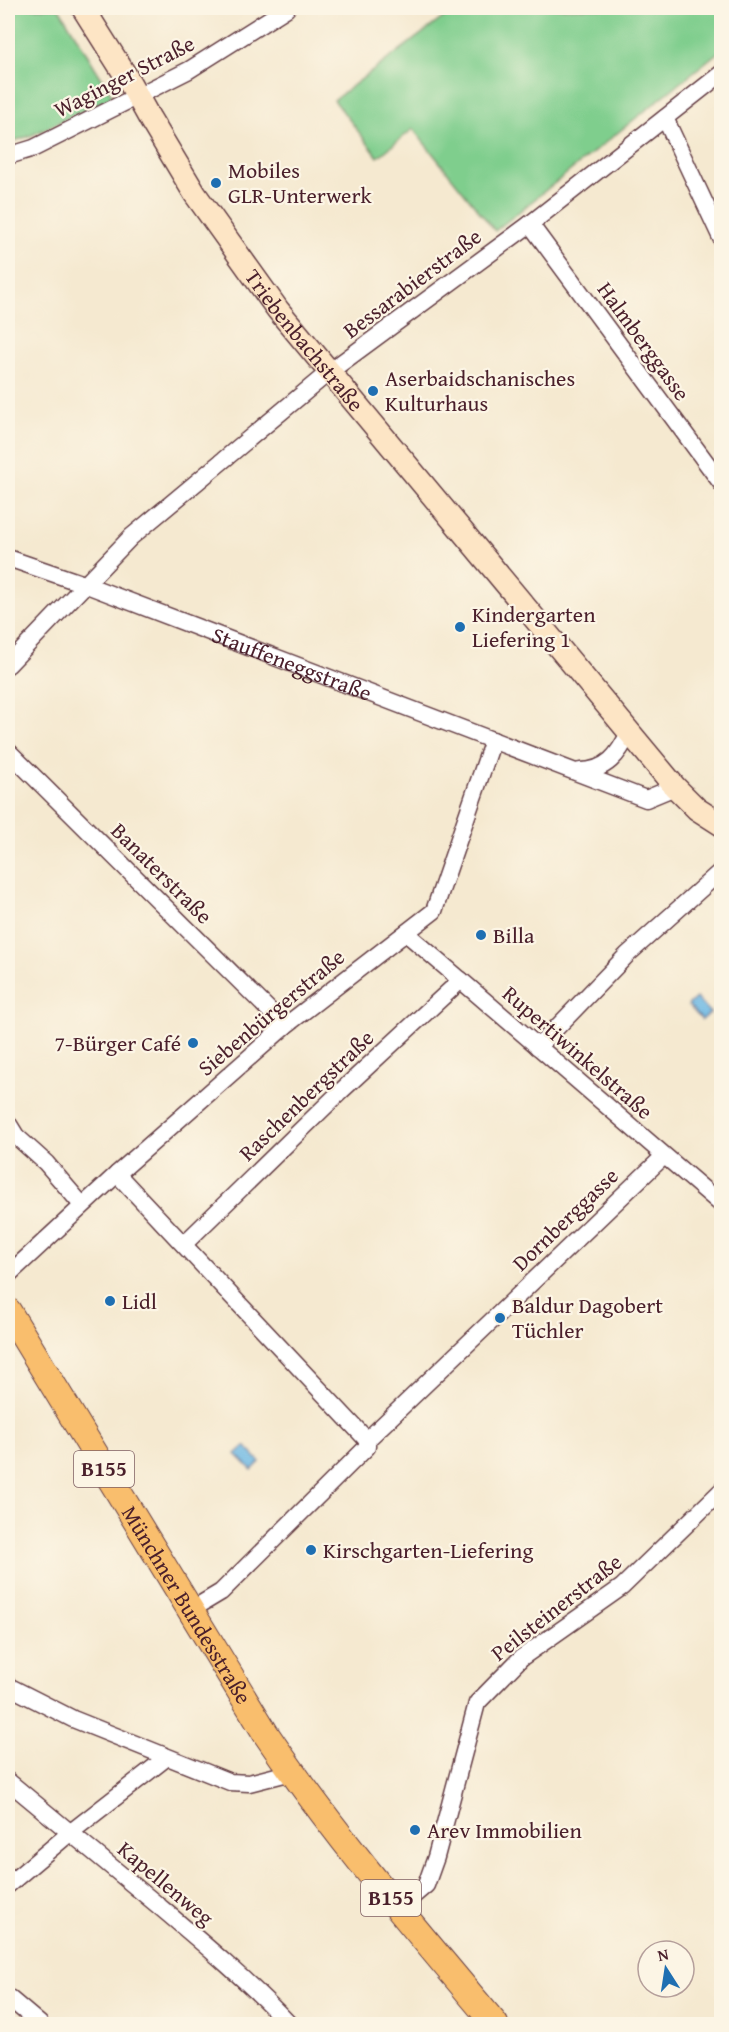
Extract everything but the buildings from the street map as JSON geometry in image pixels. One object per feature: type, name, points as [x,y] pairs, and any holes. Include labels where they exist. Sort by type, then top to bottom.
[{"type":"main road","name":"Münchner Bundesstraße","points":[[8,1311],[266,1734],[292,1772]]},
{"type":"main road","name":"B155","points":[[292,1772],[346,1844],[492,2024]]},
{"type":"street","name":"Triebenbachstraße","points":[[83,8],[195,194],[278,310],[675,787]]},
{"type":"street","name":"Waginger Straße","points":[[8,156],[34,148],[189,70],[287,8]]},
{"type":"street","name":"Bessarabierstraße","points":[[10,659],[131,537],[329,372],[530,224],[722,73]]},
{"type":"street","points":[[665,118],[722,240]]},
{"type":"street","name":"Halmberggasse","points":[[530,224],[722,484]]},
{"type":"street","name":"Stauffeneggstraße","points":[[8,558],[84,584],[646,799],[675,787]]},
{"type":"street","points":[[576,771],[594,771],[607,763],[624,744],[629,732]]},
{"type":"street","name":"Siebenbürgerstraße","points":[[8,1275],[117,1174],[285,1026],[434,911],[493,740]]},
{"type":"street","name":"Banaterstraße","points":[[8,751],[285,1026]]},
{"type":"street","points":[[675,787],[697,809],[722,825]]},
{"type":"street","points":[[538,1047],[627,955],[722,870]]},
{"type":"street","name":"Rupertiwinkelstraße","points":[[406,933],[664,1156],[719,1199]]},
{"type":"street","name":"Raschenbergstraße","points":[[184,1244],[340,1092],[461,980]]},
{"type":"street","points":[[8,1123],[16,1136],[46,1163],[82,1206]]},
{"type":"street","name":"Dornberggasse","points":[[191,1610],[221,1592],[367,1447],[367,1440],[664,1156]]},
{"type":"street","points":[[117,1174],[367,1440]]},
{"type":"street","name":"Peilsteinerstraße","points":[[399,1908],[426,1886],[436,1857],[477,1703],[521,1658],[622,1587],[722,1490]]},
{"type":"street","points":[[8,1686],[73,1719],[230,1782],[249,1783],[292,1772]]},
{"type":"street","points":[[8,1885],[71,1832],[166,1758]]},
{"type":"street","name":"Kapellenweg","points":[[8,1781],[258,1991],[289,2025]]},
{"type":"street","points":[[8,1997],[40,2025]]},
{"type":"green space","points":[[18,8],[59,8],[113,97],[30,136],[8,143],[8,14]]},
{"type":"green space","points":[[456,8],[721,8],[721,50],[495,231],[413,129],[378,157],[334,100]]},
{"type":"water","points":[[696,998],[710,1013],[702,1020],[688,1005]]},
{"type":"water","points":[[245,1446],[260,1462],[252,1470],[236,1454]]},
{"type":"place","name":"Mobiles GLR-Unterwerk","points":[[216,183]]},
{"type":"place","name":"Aserbaidschanisches Kulturhaus","points":[[373,391]]},
{"type":"place","name":"Kindergarten Liefering 1","points":[[460,627]]},
{"type":"place","name":"Billa","points":[[481,935]]},
{"type":"place","name":"7-Bürger Café","points":[[193,1043]]},
{"type":"place","name":"Lidl","points":[[110,1301]]},
{"type":"place","name":"Baldur Dagobert Tüchler","points":[[500,1318]]},
{"type":"place","name":"Kirschgarten-Liefering","points":[[311,1550]]},
{"type":"place","name":"Arev Immobilien","points":[[415,1830]]}]
